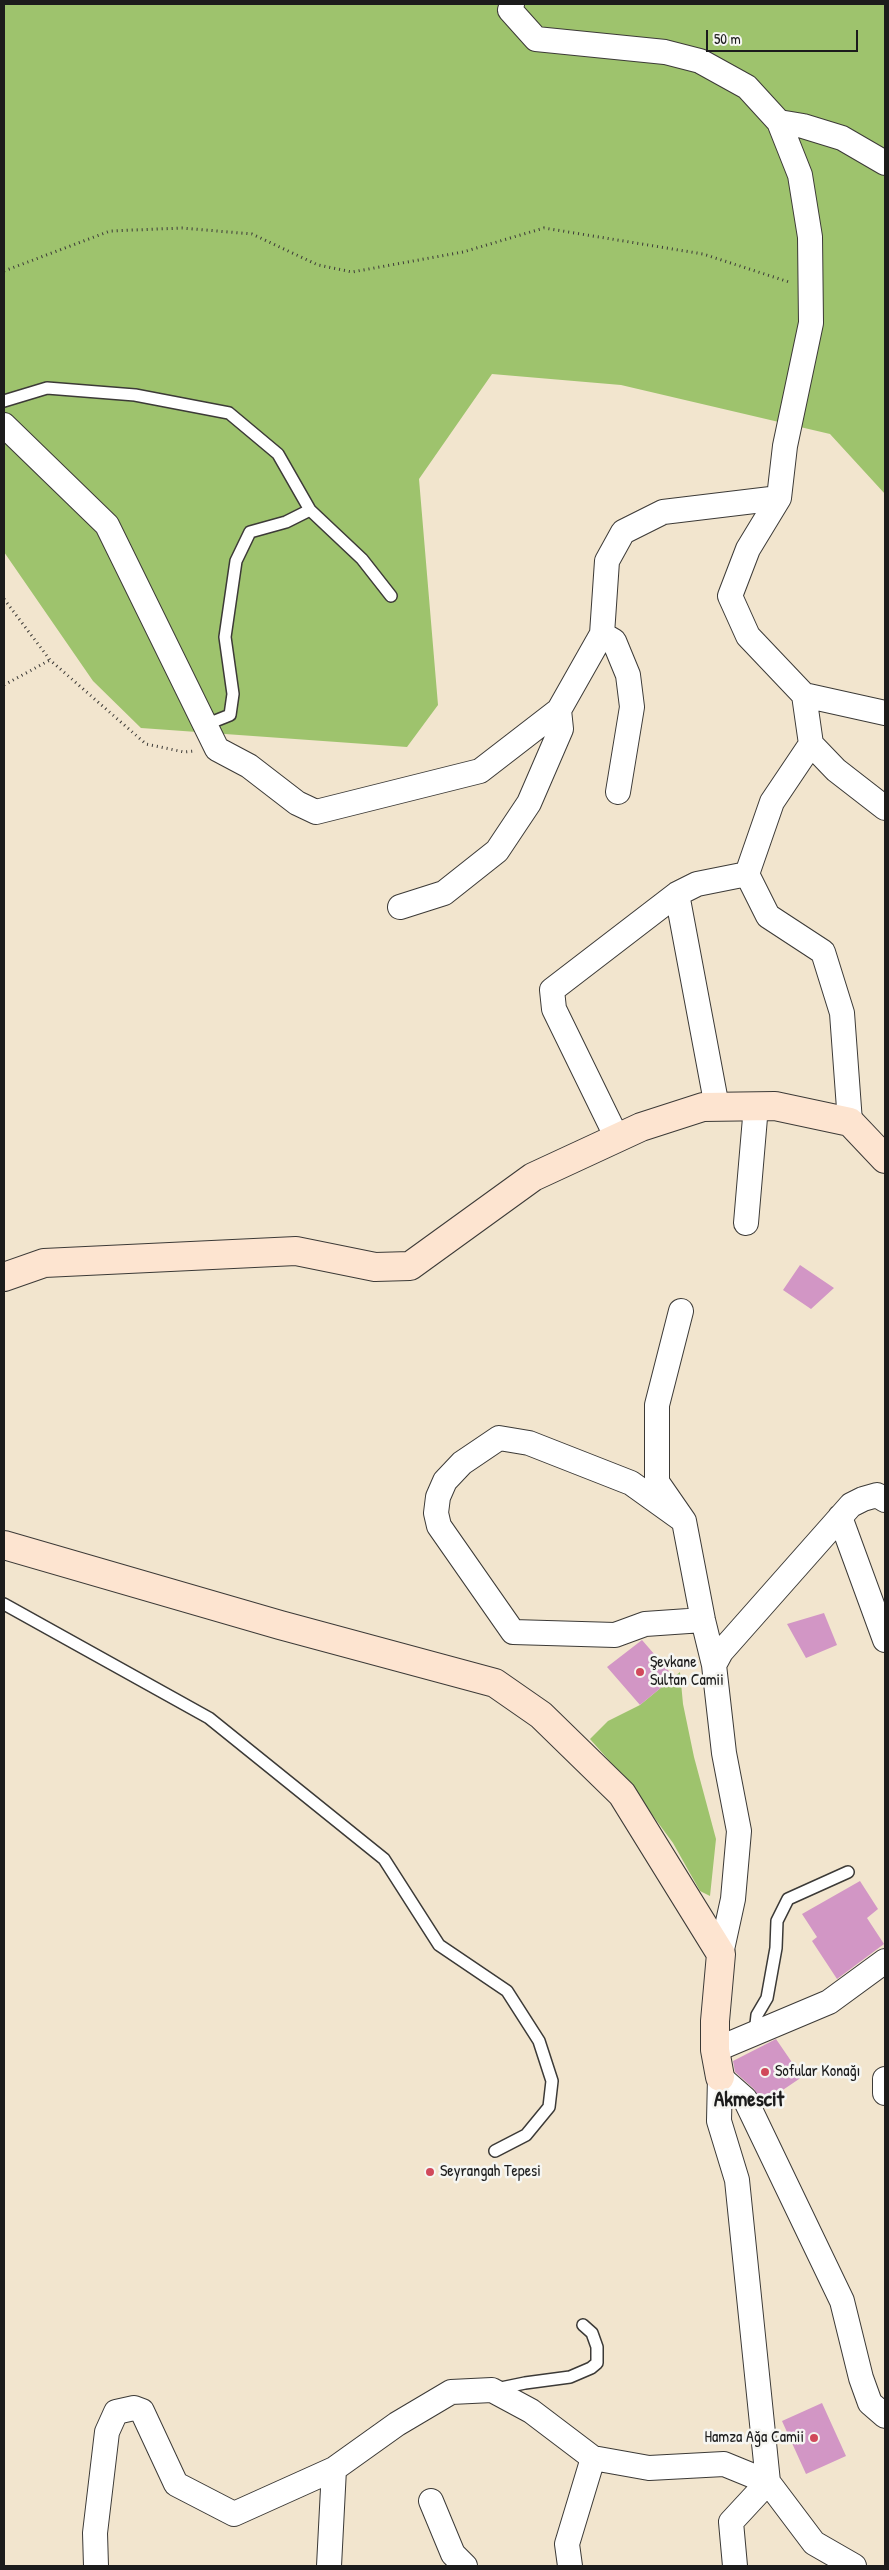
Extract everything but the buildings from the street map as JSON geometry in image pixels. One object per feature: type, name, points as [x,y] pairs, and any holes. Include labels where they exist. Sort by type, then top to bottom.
[{"type":"main road","points":[[4,1277],[44,1263],[296,1251],[375,1267],[410,1266],[534,1177],[641,1127],[703,1107],[775,1106],[850,1122],[885,1159]]},
{"type":"main road","points":[[4,1545],[280,1625],[495,1683],[541,1715],[622,1794],[721,1954],[715,2021],[715,2050],[720,2077]]},
{"type":"street","points":[[512,4],[510,10],[536,39],[665,52],[700,61],[748,87],[779,122],[800,175],[810,237],[811,323],[785,446],[779,498],[748,549],[730,596],[748,636],[804,695],[885,713]]},
{"type":"street","points":[[779,122],[804,126],[842,138],[885,163]]},
{"type":"street","points":[[4,426],[107,525],[218,749],[249,766],[297,803],[316,812],[480,771],[559,710],[602,634],[607,561],[623,532],[663,512],[779,498]]},
{"type":"street","points":[[602,634],[614,641],[628,674],[632,707],[618,792]]},
{"type":"street","points":[[804,695],[811,744],[836,770],[885,808]]},
{"type":"street","points":[[400,907],[444,892],[497,851],[529,803],[561,729],[559,710]]},
{"type":"street","points":[[811,744],[772,802],[747,874],[768,916],[823,952],[842,1013],[850,1122]]},
{"type":"street","points":[[617,1138],[554,1009],[552,990],[677,894],[697,884],[747,874]]},
{"type":"street","points":[[677,894],[717,1106]]},
{"type":"street","points":[[746,1223],[756,1106]]},
{"type":"street","points":[[681,1311],[657,1405],[657,1482],[684,1521],[703,1620],[714,1665],[724,1753],[739,1832],[734,1899],[721,1954]]},
{"type":"street","points":[[684,1521],[631,1483],[529,1443],[499,1438],[462,1464],[445,1481],[438,1497],[436,1513],[439,1526],[513,1632],[615,1635],[645,1624],[703,1620]]},
{"type":"street","points":[[714,1665],[721,1652],[851,1505],[863,1499],[877,1496],[885,1500]]},
{"type":"street","points":[[840,1517],[885,1640]]},
{"type":"street","points":[[715,2050],[829,2002],[885,1961]]},
{"type":"street","points":[[720,2077],[745,2100],[842,2301],[861,2378],[870,2403],[885,2416]]},
{"type":"street","points":[[720,2077],[719,2121],[737,2180],[768,2482],[731,2522],[735,2566]]},
{"type":"street","points":[[885,2079],[885,2093]]},
{"type":"street","points":[[96,2566],[94,2533],[107,2432],[116,2412],[134,2408],[142,2411],[176,2484],[234,2514],[334,2468],[396,2424],[451,2392],[492,2390],[531,2411],[593,2458],[649,2468],[724,2464],[768,2482],[814,2543],[854,2566]]},
{"type":"street","points":[[570,2566],[567,2544],[593,2458]]},
{"type":"street","points":[[329,2566],[334,2468]]},
{"type":"street","points":[[431,2501],[453,2554],[465,2566]]},
{"type":"lane","points":[[4,401],[47,388],[134,395],[229,413],[278,454],[310,510],[362,559],[391,596]]},
{"type":"lane","points":[[205,725],[230,715],[233,694],[225,637],[236,561],[250,532],[286,522],[310,510]]},
{"type":"lane","points":[[4,1604],[209,1718],[384,1859],[439,1945],[507,1991],[540,2041],[552,2081],[549,2107],[526,2134],[495,2151]]},
{"type":"lane","points":[[755,2034],[758,2015],[767,1998],[776,1948],[777,1921],[788,1900],[848,1872]]},
{"type":"lane","points":[[492,2390],[570,2377],[591,2368],[597,2362],[597,2347],[592,2334],[583,2325]]},
{"type":"path","points":[[4,271],[110,231],[182,228],[252,234],[318,265],[352,272],[463,252],[544,228],[703,254],[811,290]]},
{"type":"path","points":[[4,599],[50,660],[146,744],[184,752],[218,749]]},
{"type":"path","points":[[4,685],[50,660]]},
{"type":"green space","points":[[4,4],[885,4],[885,494],[830,434],[621,385],[492,374],[419,479],[438,705],[407,747],[141,728],[93,681],[4,552]]},
{"type":"green space","points":[[680,1672],[683,1704],[694,1757],[716,1839],[710,1896],[700,1891],[673,1843],[628,1782],[590,1739],[608,1721],[640,1705]]},
{"type":"place","name":"Şevkane Sultan Camii","points":[[640,1672]]},
{"type":"place","name":"Sofular Konağı","points":[[765,2072]]},
{"type":"place","name":"Seyrangah Tepesi","points":[[430,2172]]},
{"type":"place","name":"Hamza Ağa Camii","points":[[814,2438]]},
{"type":"district","name":"Akmescit","points":[[749,2100]]}]
